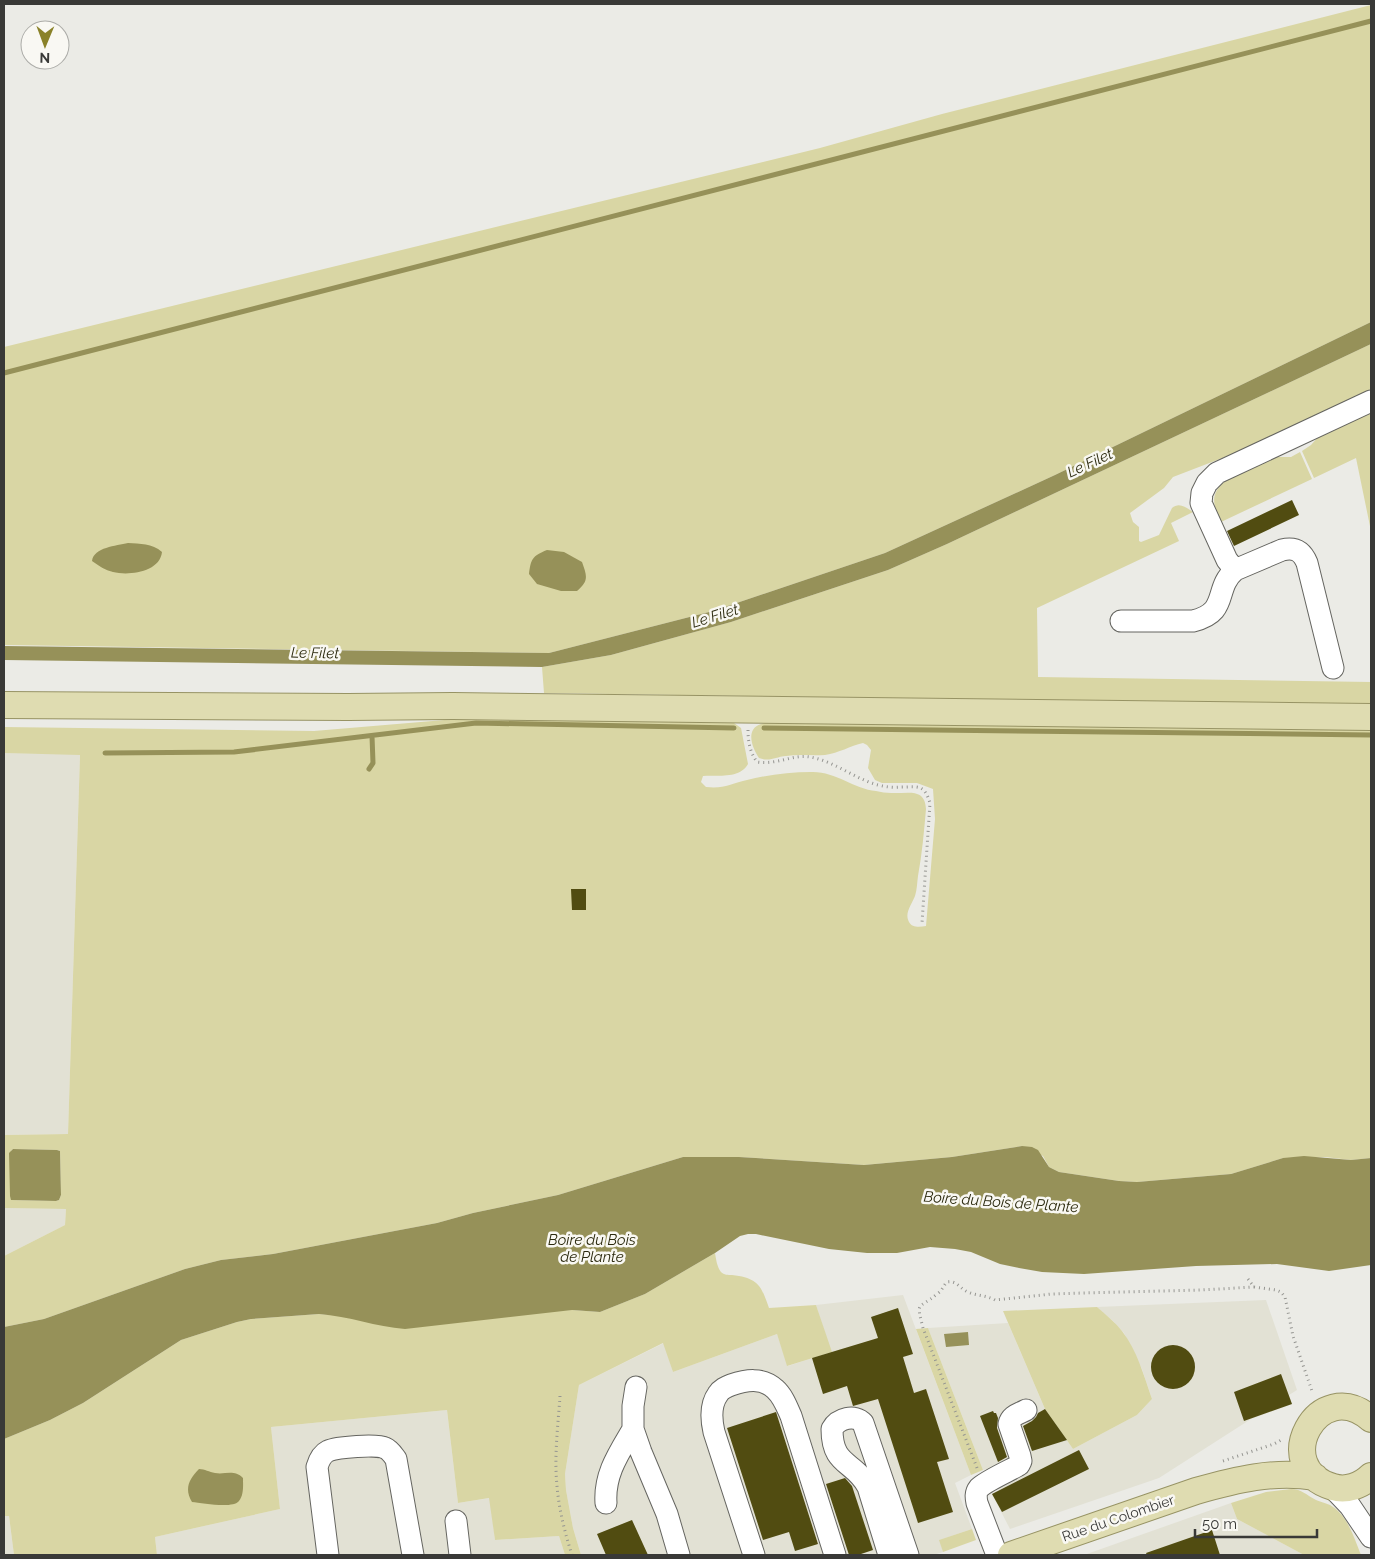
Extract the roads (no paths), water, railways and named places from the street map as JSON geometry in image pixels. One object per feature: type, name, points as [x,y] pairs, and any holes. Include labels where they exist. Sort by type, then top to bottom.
[{"type":"main road","points":[[4,705],[472,706],[1371,717]]},
{"type":"main road","name":"Rue du Colombier","points":[[1011,1555],[1196,1491],[1281,1457],[1296,1446],[1295,1436],[1318,1415],[1329,1409],[1353,1408],[1371,1418]]},
{"type":"main road","points":[[1295,1436],[1302,1446],[1303,1458],[1308,1469],[1323,1482]]},
{"type":"main road","name":"Rue du Colombier","points":[[1196,1491],[1233,1481],[1265,1476],[1298,1474],[1346,1488],[1357,1486],[1371,1476]]},
{"type":"street","points":[[1236,570],[1227,560],[1202,503],[1202,493],[1207,482],[1217,473],[1371,400]]},
{"type":"street","points":[[1121,621],[1193,621],[1202,619],[1217,607],[1224,584],[1236,570],[1290,548],[1299,551],[1307,563],[1333,668]]},
{"type":"street","points":[[754,1555],[714,1432],[712,1420],[712,1409],[719,1392],[744,1381],[752,1380],[767,1384],[776,1390],[784,1400],[791,1416],[835,1555]]},
{"type":"street","points":[[636,1387],[632,1412],[633,1429],[667,1514],[678,1555]]},
{"type":"street","points":[[997,1555],[976,1497],[977,1492],[983,1485],[1018,1466],[1021,1461],[1009,1424],[1014,1416],[1026,1410]]},
{"type":"street","points":[[606,1502],[605,1492],[609,1473],[633,1429]]},
{"type":"street","points":[[328,1555],[317,1466],[319,1460],[329,1450],[373,1446],[385,1448],[396,1459],[414,1555]]},
{"type":"street","points":[[1323,1482],[1350,1506],[1371,1537]]},
{"type":"street","points":[[889,1555],[875,1484],[908,1555]]},
{"type":"street","points":[[456,1521],[460,1555]]},
{"type":"water","name":"Le Filet","points":[[1371,322],[1371,344],[888,570],[731,622],[611,655],[542,667],[4,660],[4,646],[549,653],[713,611],[885,553],[1055,475]]},
{"type":"water","points":[[128,543],[146,544],[158,549],[162,552],[160,559],[150,568],[135,573],[110,571],[92,561],[94,556],[101,550]]},
{"type":"water","points":[[547,550],[564,552],[582,562],[586,578],[584,584],[577,591],[561,591],[537,584],[529,574],[533,559],[538,554]]},
{"type":"water","name":"Boire du Bois de Plante","points":[[1022,1146],[1038,1150],[1049,1167],[1059,1172],[1137,1182],[1231,1174],[1283,1158],[1304,1156],[1351,1160],[1371,1158],[1371,1265],[1329,1271],[1277,1264],[1196,1266],[1084,1274],[1042,1272],[1000,1264],[971,1252],[955,1249],[930,1247],[897,1253],[867,1253],[829,1249],[748,1234],[740,1236],[645,1294],[600,1312],[572,1310],[405,1329],[319,1314],[251,1319],[237,1322],[181,1340],[83,1403],[50,1420],[4,1439],[4,1327],[44,1319],[185,1269],[221,1260],[273,1254],[437,1223],[473,1213],[558,1195],[683,1157],[739,1157],[864,1165],[952,1157]]},
{"type":"water","points":[[13,1149],[60,1151],[61,1195],[59,1200],[11,1200],[9,1153]]},
{"type":"water","points":[[968,1332],[969,1345],[946,1347],[944,1334]]},
{"type":"water","points":[[199,1469],[215,1473],[240,1475],[243,1478],[243,1487],[242,1496],[239,1501],[231,1505],[192,1502],[188,1488]]},
{"type":"waterway","points":[[4,373],[1371,21]]},
{"type":"waterway","points":[[105,753],[234,752],[476,723],[734,728]]},
{"type":"waterway","points":[[764,728],[1371,735]]},
{"type":"waterway","points":[[369,769],[373,763],[372,736]]}]
